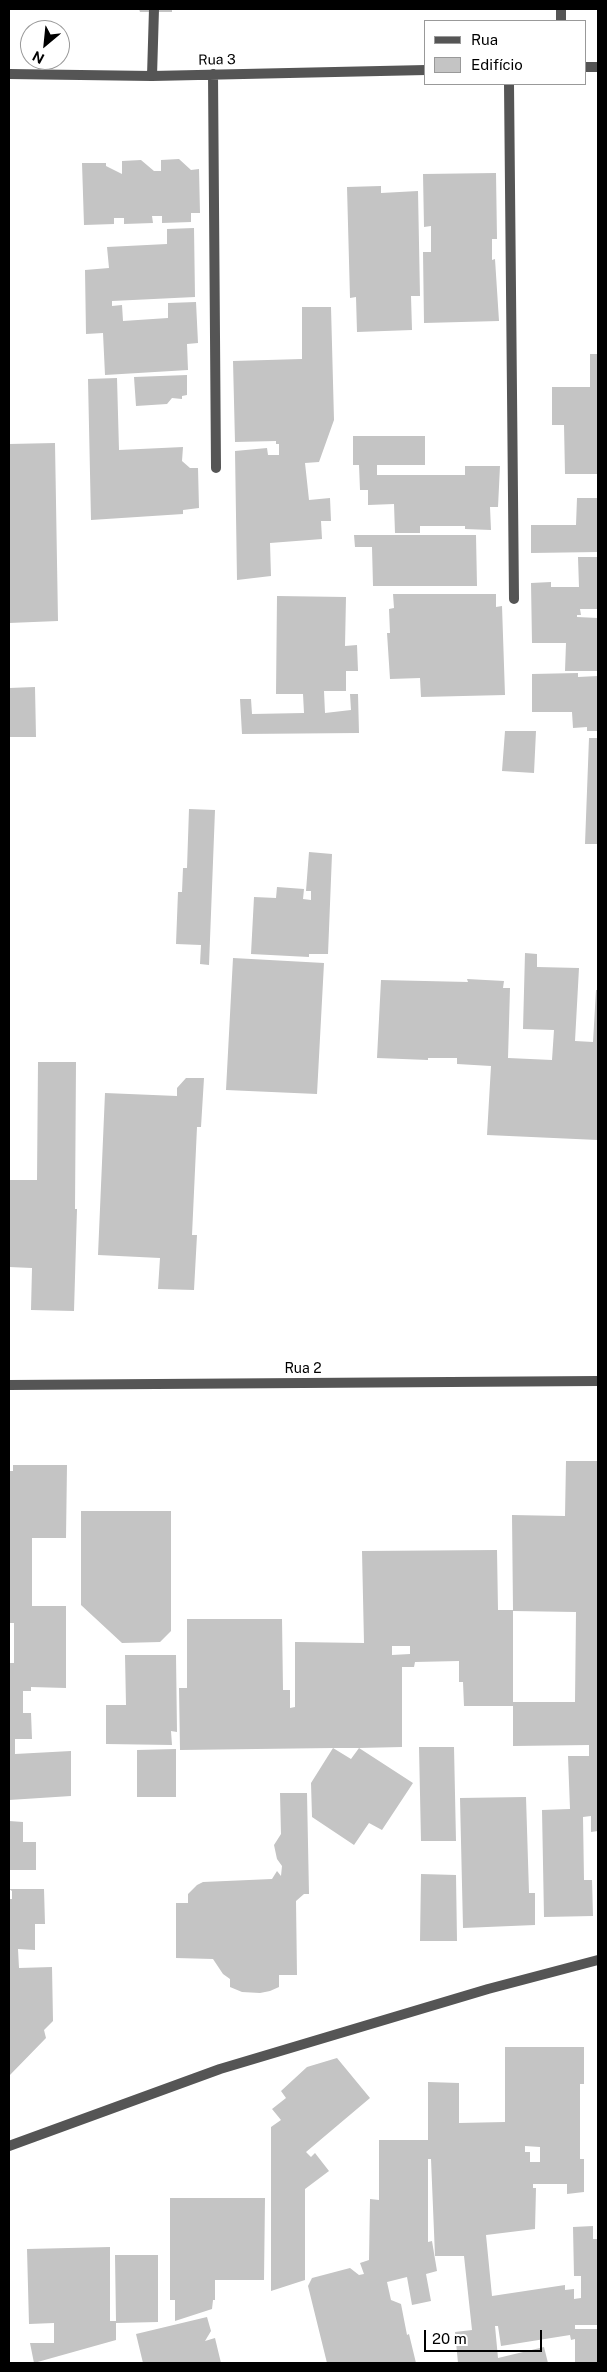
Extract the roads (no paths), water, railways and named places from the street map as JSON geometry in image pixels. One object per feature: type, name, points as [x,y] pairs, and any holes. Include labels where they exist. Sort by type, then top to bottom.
[{"type":"street","points":[[152,76],[154,9]]},
{"type":"street","name":"Rua 3","points":[[9,74],[152,76],[424,70]]},
{"type":"street","points":[[213,74],[216,468]]},
{"type":"street","points":[[509,85],[514,599]]},
{"type":"street","name":"Rua 2","points":[[9,1385],[598,1381]]},
{"type":"street","points":[[9,2146],[220,2069],[488,1989],[598,1960]]}]
